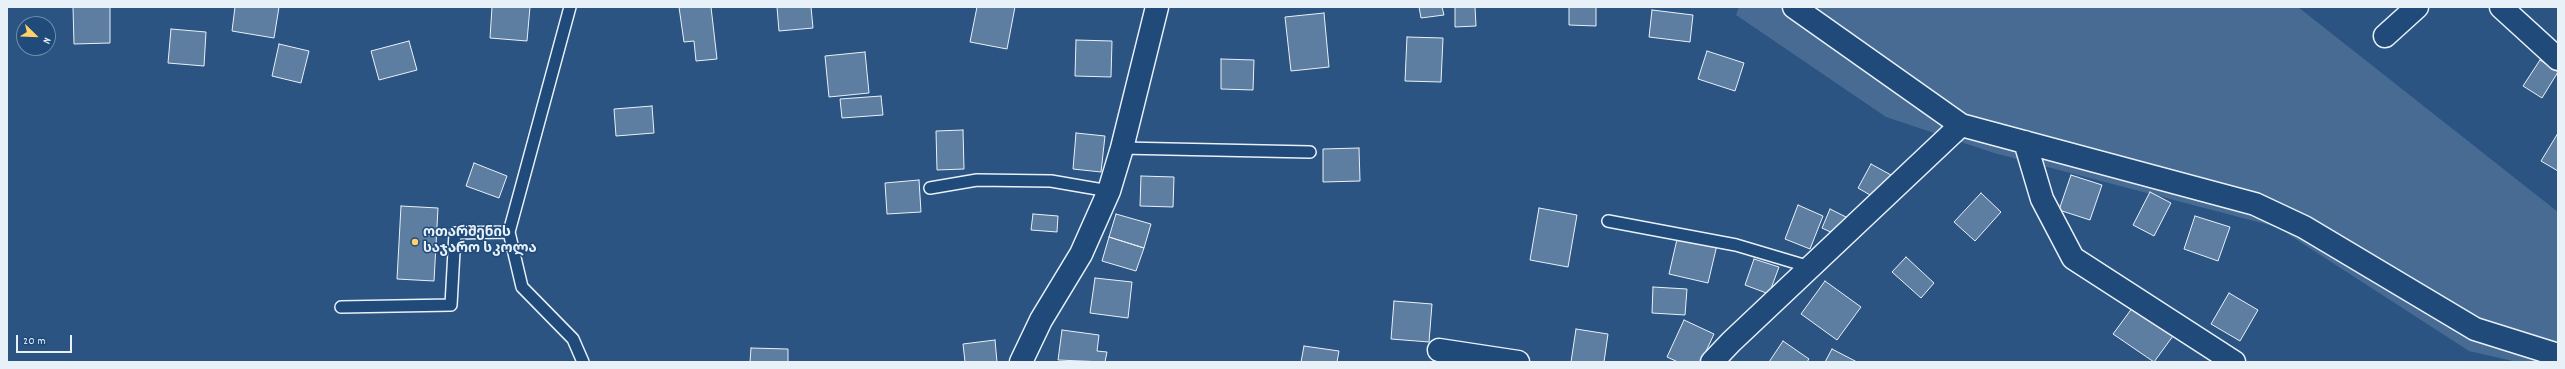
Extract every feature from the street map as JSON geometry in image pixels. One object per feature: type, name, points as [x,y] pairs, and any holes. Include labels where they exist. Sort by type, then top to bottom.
[{"type":"street","points":[[1021,362],[1041,320],[1081,254],[1109,191],[1122,148],[1157,7]]},
{"type":"street","points":[[1794,7],[1962,125],[2255,204],[2304,227],[2476,329],[2558,355]]},
{"type":"street","points":[[2385,36],[2417,7]]},
{"type":"street","points":[[2501,7],[2558,59]]},
{"type":"street","points":[[1712,362],[1810,267],[1962,125]]},
{"type":"street","points":[[2026,142],[2042,199],[2073,258],[2234,362]]},
{"type":"street","points":[[1439,350],[1518,362]]},
{"type":"lane","points":[[570,7],[509,232],[522,287],[574,340],[583,362]]},
{"type":"lane","points":[[1122,148],[1310,152]]},
{"type":"lane","points":[[930,188],[977,180],[1051,181],[1109,191]]},
{"type":"lane","points":[[1608,221],[1736,245],[1810,267]]},
{"type":"lane","points":[[341,307],[450,305],[454,233],[509,232]]},
{"type":"shaded area","points":[[1739,7],[2298,7],[2558,212],[2558,362],[2517,362],[2469,351],[2277,227],[1994,153],[1886,117],[1736,15]]},
{"type":"building","points":[[73,7],[110,7],[110,43],[74,44]]},
{"type":"building","points":[[235,7],[279,7],[274,38],[232,31]]},
{"type":"building","points":[[492,7],[530,7],[527,41],[490,38]]},
{"type":"building","points":[[679,7],[711,7],[717,59],[696,61],[694,41],[684,42]]},
{"type":"building","points":[[777,7],[811,7],[813,28],[779,31]]},
{"type":"building","points":[[977,7],[1015,7],[1007,49],[970,42]]},
{"type":"building","points":[[1419,7],[1442,7],[1444,15],[1421,18]]},
{"type":"building","points":[[1455,7],[1475,7],[1476,26],[1455,27]]},
{"type":"building","points":[[1569,7],[1596,7],[1596,26],[1569,25]]},
{"type":"building","points":[[1652,10],[1693,15],[1690,42],[1649,37]]},
{"type":"building","points":[[1324,13],[1329,67],[1291,71],[1285,17]]},
{"type":"building","points":[[171,29],[206,32],[204,66],[168,63]]},
{"type":"building","points":[[1407,37],[1443,38],[1441,82],[1405,81]]},
{"type":"building","points":[[1076,40],[1112,41],[1111,77],[1075,76]]},
{"type":"building","points":[[409,41],[417,70],[379,80],[371,51]]},
{"type":"building","points":[[279,44],[309,51],[301,83],[272,76]]},
{"type":"building","points":[[1707,51],[1744,63],[1735,91],[1698,79]]},
{"type":"building","points":[[865,52],[869,93],[829,97],[825,56]]},
{"type":"building","points":[[1221,59],[1254,60],[1253,90],[1221,89]]},
{"type":"building","points":[[2540,60],[2558,72],[2542,98],[2523,86]]},
{"type":"building","points":[[881,96],[883,115],[842,118],[840,99]]},
{"type":"building","points":[[652,106],[654,133],[616,136],[614,109]]},
{"type":"building","points":[[963,130],[964,169],[937,170],[936,131]]},
{"type":"building","points":[[1076,133],[1105,136],[1101,172],[1073,169]]},
{"type":"building","points":[[2558,133],[2558,171],[2541,161]]},
{"type":"building","points":[[1359,148],[1360,181],[1323,182],[1323,149]]},
{"type":"building","points":[[474,163],[507,176],[499,198],[466,186]]},
{"type":"building","points":[[1871,164],[1891,175],[1877,199],[1858,188]]},
{"type":"building","points":[[2071,175],[2102,185],[2090,220],[2059,210]]},
{"type":"building","points":[[1141,176],[1174,177],[1173,207],[1140,206]]},
{"type":"building","points":[[919,180],[921,212],[887,214],[885,183]]},
{"type":"building","points":[[2150,192],[2171,203],[2154,236],[2133,225]]},
{"type":"building","points":[[1981,193],[2001,212],[1975,241],[1954,222]]},
{"type":"building","points":[[1798,205],[1823,216],[1810,249],[1785,239]]},
{"type":"building","points":[[401,206],[438,208],[434,281],[397,279]]},
{"type":"building","points":[[1539,208],[1577,215],[1568,267],[1530,260]]},
{"type":"building","points":[[1830,209],[1846,217],[1837,235],[1822,228]]},
{"type":"building","points":[[1033,214],[1058,216],[1057,232],[1031,230]]},
{"type":"building","points":[[1116,214],[1151,224],[1144,248],[1109,237]]},
{"type":"building","points":[[2195,216],[2230,227],[2218,261],[2184,249]]},
{"type":"building","points":[[1678,235],[1717,245],[1708,283],[1669,274]]},
{"type":"building","points":[[1109,237],[1144,248],[1136,271],[1102,261]]},
{"type":"building","points":[[1906,257],[1934,283],[1921,298],[1892,272]]},
{"type":"building","points":[[1754,259],[1779,267],[1769,294],[1745,285]]},
{"type":"building","points":[[1095,278],[1132,282],[1128,318],[1090,313]]},
{"type":"building","points":[[1825,281],[1861,307],[1837,340],[1801,314]]},
{"type":"building","points":[[1653,287],[1687,289],[1685,315],[1652,313]]},
{"type":"building","points":[[2229,293],[2258,310],[2240,341],[2211,324]]},
{"type":"building","points":[[1394,301],[1432,304],[1429,342],[1391,339]]},
{"type":"building","points":[[2133,307],[2173,336],[2154,362],[2113,334]]},
{"type":"building","points":[[1684,320],[1714,334],[1701,362],[1678,362],[1667,357]]},
{"type":"building","points":[[1576,329],[1608,334],[1604,362],[1571,362]]},
{"type":"building","points":[[1062,330],[1099,335],[1097,351],[1107,352],[1105,362],[1058,360]]},
{"type":"building","points":[[995,340],[997,362],[965,362],[963,344]]},
{"type":"building","points":[[1783,341],[1809,359],[1807,362],[1769,362]]},
{"type":"building","points":[[1304,346],[1339,351],[1337,362],[1301,362]]},
{"type":"building","points":[[751,348],[788,349],[788,362],[750,362]]},
{"type":"building","points":[[1832,349],[1857,362],[1825,362]]},
{"type":"place","name":"ოთარშენის საჯარო სკოლა","points":[[415,242]]}]
